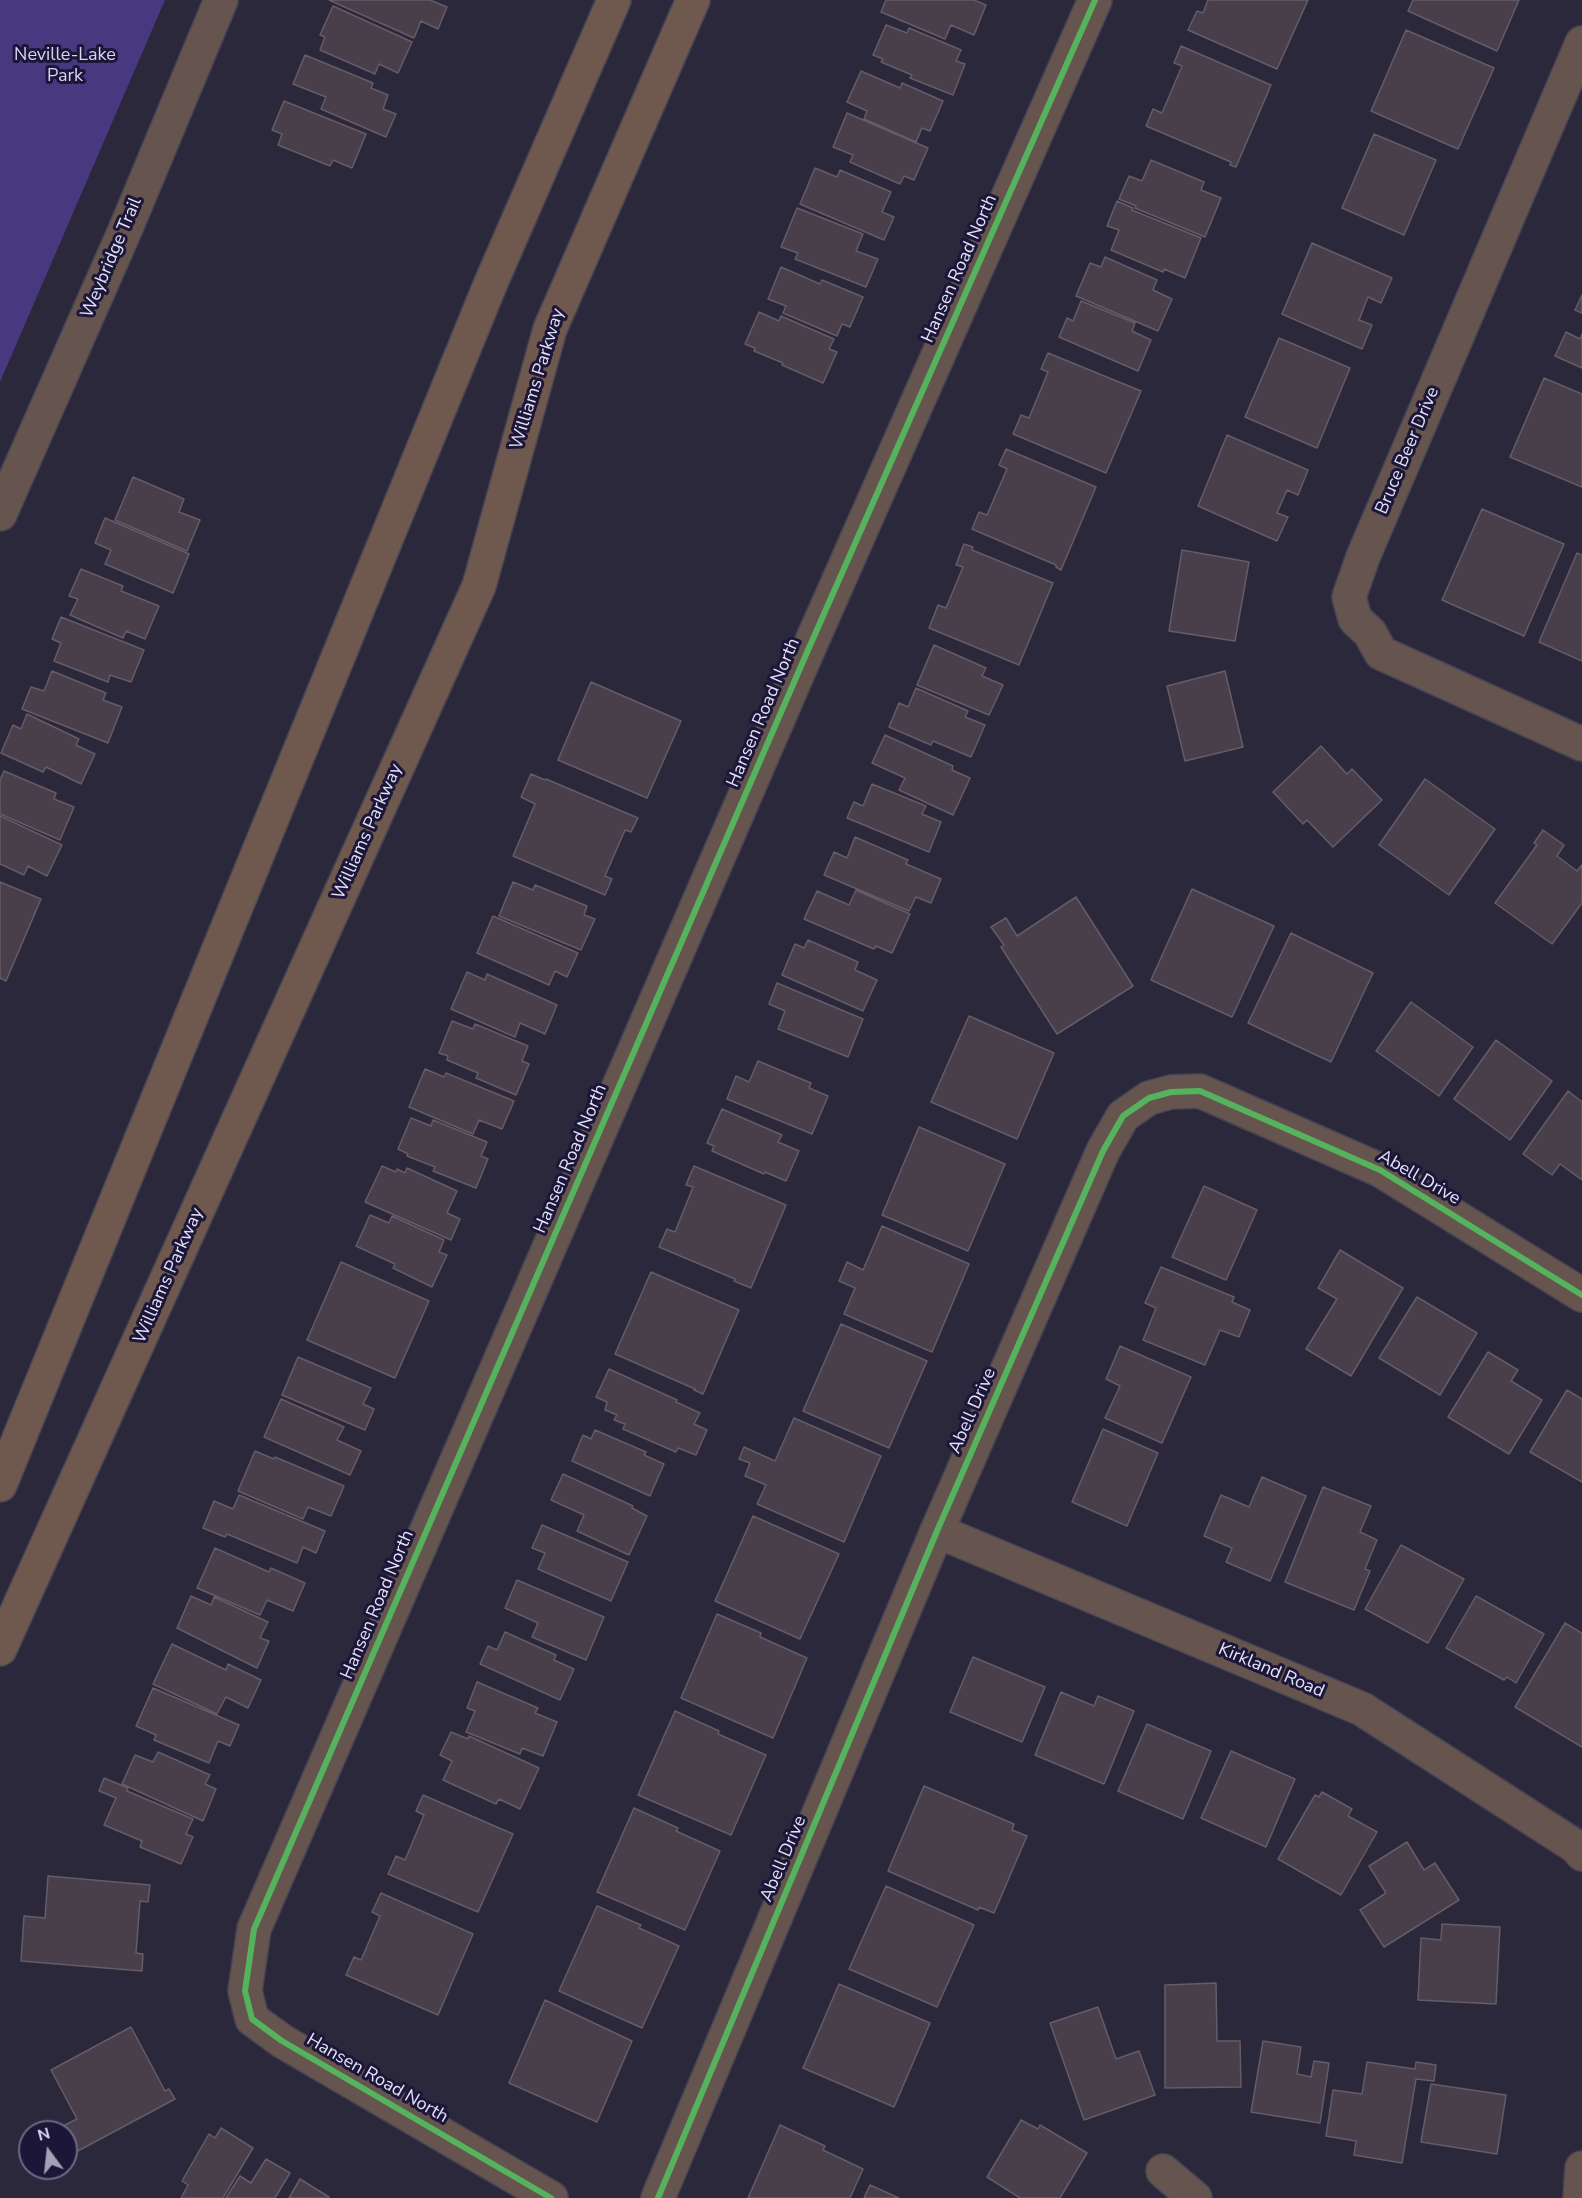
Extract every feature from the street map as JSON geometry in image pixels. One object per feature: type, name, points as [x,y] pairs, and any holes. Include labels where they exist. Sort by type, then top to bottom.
[{"type":"main road","points":[[0,1485],[490,285],[614,0]]},
{"type":"main road","name":"Williams Parkway","points":[[0,1649],[478,586],[550,329],[693,0]]},
{"type":"street","name":"Weybridge Trail","points":[[0,514],[121,238],[221,0]]},
{"type":"street","name":"Hansen Road North","points":[[551,2198],[282,2041],[252,2019],[245,1991],[254,1929],[803,661],[1095,0]]},
{"type":"street","name":"Bruce Beer Drive","points":[[1582,43],[1363,557],[1349,597],[1355,619],[1370,633],[1381,653],[1582,744]]},
{"type":"street","name":"Abell Drive","points":[[658,2198],[937,1531],[1102,1151],[1124,1116],[1149,1098],[1171,1092],[1200,1091],[1380,1170],[1582,1295]]},
{"type":"street","name":"Kirkland Road","points":[[937,1531],[1362,1709],[1575,1846],[1582,1854]]},
{"type":"street","points":[[1580,2198],[1582,2168]]},
{"type":"street","points":[[1163,2171],[1195,2198]]},
{"type":"green space","name":"Neville-Lake Park","points":[[0,0],[165,0],[0,382]]},
{"type":"building","points":[[329,0],[430,0],[447,7],[438,29],[421,21],[414,38]]},
{"type":"building","points":[[886,0],[974,0],[986,5],[974,35],[951,25],[945,39],[881,12]]},
{"type":"building","points":[[1208,0],[1308,0],[1277,69],[1188,30],[1197,11],[1203,13]]},
{"type":"building","points":[[1413,0],[1519,0],[1497,51],[1408,11]]},
{"type":"building","points":[[333,6],[412,42],[398,73],[379,64],[375,74],[320,50],[325,37],[320,35]]},
{"type":"building","points":[[886,25],[907,33],[909,28],[961,50],[956,61],[965,64],[953,95],[910,78],[912,75],[881,62],[883,59],[873,55]]},
{"type":"building","points":[[1406,30],[1494,68],[1458,149],[1371,111]]},
{"type":"building","points":[[1181,46],[1271,85],[1236,167],[1230,165],[1231,162],[1146,126],[1153,109],[1162,113],[1182,66],[1174,63]]},
{"type":"building","points":[[305,55],[373,83],[371,88],[388,95],[383,109],[396,114],[386,137],[321,109],[326,97],[293,84]]},
{"type":"building","points":[[861,71],[900,88],[902,83],[943,101],[930,131],[922,128],[916,142],[864,119],[867,111],[847,102]]},
{"type":"building","points":[[284,101],[366,134],[352,168],[333,160],[330,166],[278,145],[282,134],[272,130]]},
{"type":"building","points":[[847,113],[928,148],[914,180],[904,176],[900,184],[850,162],[853,155],[833,147]]},
{"type":"building","points":[[1374,134],[1436,160],[1404,235],[1342,208]]},
{"type":"building","points":[[1151,160],[1204,182],[1201,190],[1221,198],[1205,237],[1119,199],[1129,176],[1142,181]]},
{"type":"building","points":[[815,168],[837,177],[840,170],[891,192],[882,212],[894,217],[884,240],[800,204]]},
{"type":"building","points":[[1117,201],[1133,208],[1132,210],[1201,238],[1185,278],[1164,269],[1163,272],[1111,250],[1119,230],[1107,226]]},
{"type":"building","points":[[797,208],[863,234],[856,251],[878,259],[866,287],[795,259],[798,253],[781,247]]},
{"type":"building","points":[[1312,243],[1392,278],[1381,303],[1368,297],[1359,320],[1372,325],[1362,349],[1282,314]]},
{"type":"building","points":[[1105,257],[1157,280],[1153,290],[1172,299],[1158,331],[1076,296],[1090,263],[1101,267]]},
{"type":"building","points":[[781,267],[820,284],[822,280],[863,297],[850,327],[842,324],[837,336],[783,313],[786,306],[768,299]]},
{"type":"building","points":[[1582,295],[1582,313],[1575,310]]},
{"type":"building","points":[[1081,301],[1135,323],[1132,331],[1151,340],[1138,371],[1059,337],[1067,318],[1073,321]]},
{"type":"building","points":[[759,312],[779,321],[781,316],[834,339],[829,349],[837,352],[823,383],[754,351],[755,348],[745,344]]},
{"type":"building","points":[[1566,332],[1580,339],[1582,334],[1582,368],[1555,356]]},
{"type":"building","points":[[1279,338],[1350,368],[1317,448],[1245,417]]},
{"type":"building","points":[[1048,353],[1141,391],[1106,473],[1013,434],[1021,415],[1029,418],[1048,372],[1041,369]]},
{"type":"building","points":[[1544,378],[1582,394],[1582,487],[1510,457]]},
{"type":"building","points":[[1227,435],[1308,470],[1298,495],[1287,490],[1277,513],[1288,517],[1277,541],[1198,506]]},
{"type":"building","points":[[1006,449],[1096,487],[1061,570],[1056,565],[972,529],[979,512],[987,515],[1007,469],[999,465]]},
{"type":"building","points":[[133,477],[184,499],[179,512],[200,520],[187,551],[115,520]]},
{"type":"building","points":[[1482,509],[1564,544],[1524,636],[1442,600]]},
{"type":"building","points":[[105,518],[189,554],[173,593],[105,564],[111,550],[95,543]]},
{"type":"building","points":[[964,544],[973,547],[972,550],[1053,583],[1019,665],[929,628],[938,605],[946,608],[963,567],[956,565]]},
{"type":"building","points":[[1182,550],[1249,562],[1235,641],[1169,631]]},
{"type":"building","points":[[1577,553],[1582,555],[1582,661],[1539,642]]},
{"type":"building","points":[[81,569],[123,586],[121,591],[159,606],[145,639],[126,631],[123,638],[70,615],[78,599],[69,596]]},
{"type":"building","points":[[61,617],[144,650],[131,682],[110,675],[108,682],[54,661],[61,643],[52,639]]},
{"type":"building","points":[[934,645],[986,668],[982,676],[1003,685],[989,715],[917,685]]},
{"type":"building","points":[[52,671],[106,693],[103,700],[122,707],[108,743],[22,709],[31,687],[44,691]]},
{"type":"building","points":[[1225,671],[1243,747],[1185,761],[1167,686]]},
{"type":"building","points":[[591,682],[681,721],[647,798],[558,760]]},
{"type":"building","points":[[916,688],[968,711],[965,717],[985,725],[971,757],[933,741],[931,745],[889,727],[899,703],[908,707]]},
{"type":"building","points":[[27,714],[79,739],[76,745],[95,754],[81,784],[46,767],[43,772],[1,753],[13,725],[21,729]]},
{"type":"building","points":[[885,735],[953,766],[952,770],[970,778],[953,815],[899,790],[905,778],[872,763]]},
{"type":"building","points":[[1321,746],[1347,774],[1352,769],[1382,800],[1333,847],[1307,820],[1303,824],[1273,792]]},
{"type":"building","points":[[4,771],[56,793],[54,799],[74,807],[60,840],[0,814],[0,780]]},
{"type":"building","points":[[531,774],[638,818],[631,832],[625,830],[605,876],[612,879],[605,895],[513,856],[535,804],[521,797]]},
{"type":"building","points":[[1425,779],[1495,829],[1449,895],[1379,845]]},
{"type":"building","points":[[872,784],[926,806],[922,814],[941,822],[929,852],[847,818],[854,802],[863,806]]},
{"type":"building","points":[[0,816],[62,845],[47,876],[28,866],[24,875],[0,864]]},
{"type":"building","points":[[1543,830],[1564,845],[1557,856],[1577,871],[1582,865],[1582,903],[1552,944],[1495,903],[1537,845],[1534,843]]},
{"type":"building","points":[[855,837],[908,860],[906,864],[941,879],[931,903],[916,897],[909,911],[824,875],[834,852],[847,858]]},
{"type":"building","points":[[0,882],[41,899],[6,981],[0,978]]},
{"type":"building","points":[[513,882],[533,890],[535,885],[587,906],[584,915],[595,919],[581,950],[499,916]]},
{"type":"building","points":[[1192,889],[1274,926],[1232,1017],[1151,980]]},
{"type":"building","points":[[856,890],[910,914],[892,953],[876,946],[874,949],[804,919],[817,891],[849,905]]},
{"type":"building","points":[[1076,897],[1133,986],[1057,1034],[1001,947],[1004,945],[991,927],[1006,918],[1017,936]]},
{"type":"building","points":[[493,916],[578,953],[567,977],[555,971],[549,985],[477,953]]},
{"type":"building","points":[[1291,933],[1373,973],[1331,1062],[1248,1023]]},
{"type":"building","points":[[808,940],[858,962],[855,970],[877,980],[863,1011],[782,975],[795,944],[804,948]]},
{"type":"building","points":[[467,972],[485,980],[487,974],[557,1005],[545,1034],[520,1023],[515,1037],[451,1009]]},
{"type":"building","points":[[777,983],[863,1019],[848,1057],[778,1029],[785,1011],[769,1004]]},
{"type":"building","points":[[1411,1002],[1473,1047],[1439,1096],[1376,1051]]},
{"type":"building","points":[[969,1016],[1054,1053],[1017,1139],[931,1102]]},
{"type":"building","points":[[452,1021],[473,1029],[475,1024],[528,1046],[522,1061],[529,1064],[516,1095],[476,1078],[478,1073],[447,1060],[448,1056],[439,1053]]},
{"type":"building","points":[[1496,1040],[1552,1081],[1510,1140],[1454,1099]]},
{"type":"building","points":[[758,1061],[811,1083],[809,1088],[828,1096],[812,1134],[727,1099],[736,1076],[749,1082]]},
{"type":"building","points":[[425,1069],[444,1077],[446,1073],[514,1101],[502,1129],[479,1120],[473,1134],[409,1107]]},
{"type":"building","points":[[1568,1091],[1582,1102],[1582,1180],[1560,1164],[1552,1175],[1523,1154]]},
{"type":"building","points":[[722,1109],[782,1135],[778,1142],[799,1151],[786,1181],[712,1151],[714,1146],[707,1143]]},
{"type":"building","points":[[411,1118],[431,1126],[433,1120],[487,1142],[481,1156],[488,1159],[476,1188],[433,1171],[435,1167],[407,1156],[408,1154],[398,1149]]},
{"type":"building","points":[[919,1127],[1005,1164],[968,1251],[882,1215]]},
{"type":"building","points":[[382,1166],[405,1173],[407,1168],[457,1191],[447,1213],[460,1219],[451,1240],[365,1202]]},
{"type":"building","points":[[694,1166],[786,1205],[751,1288],[659,1247],[667,1229],[675,1232],[693,1187],[686,1185]]},
{"type":"building","points":[[1204,1186],[1257,1210],[1226,1280],[1172,1257]]},
{"type":"building","points":[[370,1215],[389,1223],[392,1216],[444,1240],[439,1252],[447,1255],[432,1287],[393,1268],[395,1264],[356,1246]]},
{"type":"building","points":[[882,1226],[969,1264],[932,1352],[844,1314],[855,1288],[839,1281],[847,1262],[863,1270]]},
{"type":"building","points":[[1340,1250],[1403,1288],[1351,1376],[1306,1349],[1337,1299],[1318,1288]]},
{"type":"building","points":[[341,1262],[429,1301],[395,1378],[307,1340]]},
{"type":"building","points":[[1161,1267],[1234,1297],[1232,1302],[1250,1310],[1239,1337],[1220,1330],[1205,1365],[1143,1340],[1156,1308],[1145,1303]]},
{"type":"building","points":[[651,1272],[739,1310],[703,1394],[615,1354]]},
{"type":"building","points":[[1417,1297],[1477,1333],[1440,1395],[1379,1358]]},
{"type":"building","points":[[841,1324],[927,1361],[889,1448],[803,1411]]},
{"type":"building","points":[[1120,1346],[1191,1377],[1162,1443],[1105,1418],[1120,1386],[1106,1379]]},
{"type":"building","points":[[1488,1352],[1518,1370],[1511,1381],[1542,1400],[1509,1454],[1448,1417]]},
{"type":"building","points":[[298,1357],[371,1388],[363,1404],[374,1409],[365,1430],[282,1395]]},
{"type":"building","points":[[609,1369],[700,1413],[694,1424],[707,1430],[696,1455],[678,1448],[676,1452],[623,1429],[625,1424],[614,1420],[617,1415],[605,1410],[607,1402],[596,1397]]},
{"type":"building","points":[[1567,1390],[1582,1399],[1582,1482],[1530,1452]]},
{"type":"building","points":[[281,1399],[344,1427],[337,1440],[361,1451],[350,1475],[264,1437]]},
{"type":"building","points":[[794,1418],[881,1456],[844,1542],[757,1504],[766,1485],[745,1476],[750,1463],[739,1459],[744,1447],[775,1461]]},
{"type":"building","points":[[1103,1429],[1158,1453],[1127,1526],[1072,1502]]},
{"type":"building","points":[[595,1430],[646,1452],[644,1455],[664,1464],[650,1496],[572,1461],[583,1435],[591,1439]]},
{"type":"building","points":[[255,1451],[344,1486],[331,1516],[308,1507],[303,1519],[238,1491]]},
{"type":"building","points":[[563,1474],[633,1506],[632,1508],[647,1516],[629,1555],[577,1531],[584,1515],[551,1500]]},
{"type":"building","points":[[1262,1477],[1306,1496],[1270,1581],[1226,1562],[1232,1548],[1204,1536],[1221,1495],[1249,1507]]},
{"type":"building","points":[[1323,1487],[1371,1506],[1360,1532],[1377,1540],[1365,1569],[1370,1571],[1354,1610],[1285,1582]]},
{"type":"building","points":[[239,1495],[325,1531],[316,1553],[303,1547],[297,1563],[227,1534],[225,1537],[203,1528],[214,1501],[233,1509]]},
{"type":"building","points":[[753,1516],[839,1554],[800,1639],[715,1601]]},
{"type":"building","points":[[542,1525],[628,1562],[611,1601],[538,1569],[545,1553],[532,1548]]},
{"type":"building","points":[[1401,1545],[1464,1579],[1428,1643],[1365,1609]]},
{"type":"building","points":[[215,1548],[269,1572],[271,1568],[305,1583],[293,1611],[267,1600],[260,1615],[197,1588]]},
{"type":"building","points":[[517,1580],[604,1617],[586,1660],[532,1637],[538,1623],[505,1608]]},
{"type":"building","points":[[191,1596],[211,1605],[214,1597],[268,1622],[260,1638],[269,1641],[257,1668],[177,1628]]},
{"type":"building","points":[[1476,1596],[1544,1634],[1516,1683],[1507,1677],[1504,1680],[1446,1648]]},
{"type":"building","points":[[717,1614],[761,1633],[760,1637],[807,1658],[773,1738],[681,1698]]},
{"type":"building","points":[[1565,1623],[1582,1633],[1582,1747],[1515,1707]]},
{"type":"building","points":[[505,1632],[556,1655],[554,1660],[574,1669],[560,1700],[480,1664],[488,1646],[497,1650]]},
{"type":"building","points":[[172,1644],[226,1670],[228,1664],[261,1680],[248,1708],[226,1697],[217,1714],[153,1684]]},
{"type":"building","points":[[973,1657],[1045,1687],[1022,1742],[950,1712]]},
{"type":"building","points":[[477,1682],[538,1708],[535,1713],[557,1722],[543,1756],[522,1748],[520,1754],[466,1732],[475,1711],[467,1708]]},
{"type":"building","points":[[153,1688],[239,1725],[230,1746],[218,1741],[209,1763],[154,1740],[156,1735],[136,1726]]},
{"type":"building","points":[[1061,1692],[1094,1706],[1098,1696],[1134,1711],[1104,1784],[1035,1755]]},
{"type":"building","points":[[675,1711],[719,1731],[718,1734],[766,1755],[731,1835],[638,1795]]},
{"type":"building","points":[[1147,1724],[1211,1751],[1183,1819],[1118,1791]]},
{"type":"building","points":[[451,1732],[468,1739],[469,1736],[539,1768],[520,1809],[499,1799],[496,1804],[443,1780],[452,1761],[440,1755]]},
{"type":"building","points":[[1231,1751],[1295,1779],[1266,1847],[1201,1818]]},
{"type":"building","points":[[158,1752],[210,1775],[205,1784],[216,1789],[203,1821],[122,1784],[135,1755],[153,1762]]},
{"type":"building","points":[[104,1778],[128,1788],[127,1791],[193,1819],[186,1834],[193,1837],[181,1864],[140,1847],[142,1841],[104,1825],[116,1798],[99,1791]]},
{"type":"building","points":[[924,1786],[1014,1824],[1012,1830],[1027,1836],[994,1913],[979,1907],[978,1910],[888,1871]]},
{"type":"building","points":[[1322,1792],[1352,1809],[1348,1816],[1377,1832],[1341,1895],[1278,1859],[1315,1795],[1319,1797]]},
{"type":"building","points":[[423,1795],[513,1834],[478,1912],[388,1874],[396,1856],[405,1860],[424,1815],[416,1811]]},
{"type":"building","points":[[634,1808],[720,1851],[685,1930],[597,1892]]},
{"type":"building","points":[[1407,1842],[1424,1870],[1435,1863],[1459,1900],[1384,1947],[1360,1910],[1386,1893],[1369,1866]]},
{"type":"building","points":[[48,1876],[150,1885],[148,1902],[140,1901],[136,1953],[143,1954],[142,1971],[21,1961],[24,1916],[45,1918]]},
{"type":"building","points":[[886,1886],[974,1925],[937,2007],[849,1969]]},
{"type":"building","points":[[381,1893],[473,1934],[438,2015],[346,1975],[354,1957],[361,1960],[380,1916],[372,1912]]},
{"type":"building","points":[[597,1906],[641,1925],[639,1928],[679,1946],[642,2028],[559,1991]]},
{"type":"building","points":[[1442,1924],[1500,1927],[1496,2004],[1418,2000],[1421,1938],[1441,1940]]},
{"type":"building","points":[[1216,1983],[1217,2041],[1240,2041],[1241,2087],[1165,2088],[1165,1985]]},
{"type":"building","points":[[839,1984],[930,2023],[894,2107],[803,2068]]},
{"type":"building","points":[[545,2000],[632,2041],[597,2122],[509,2083]]},
{"type":"building","points":[[1098,2007],[1116,2059],[1139,2051],[1155,2095],[1084,2120],[1050,2023]]},
{"type":"building","points":[[131,2027],[165,2091],[169,2089],[175,2099],[78,2151],[78,2120],[75,2120],[77,2119],[51,2070]]},
{"type":"building","points":[[1263,2041],[1301,2047],[1297,2074],[1311,2077],[1314,2061],[1329,2063],[1320,2123],[1251,2112]]},
{"type":"building","points":[[1367,2062],[1415,2069],[1416,2062],[1436,2065],[1434,2081],[1416,2079],[1402,2163],[1354,2155],[1356,2141],[1326,2136],[1333,2090],[1362,2094]]},
{"type":"building","points":[[1431,2084],[1506,2095],[1497,2154],[1421,2142]]},
{"type":"building","points":[[1021,2120],[1038,2129],[1040,2125],[1087,2153],[1060,2198],[1020,2198],[987,2177]]},
{"type":"building","points":[[780,2125],[825,2146],[823,2150],[863,2169],[850,2198],[748,2198]]},
{"type":"building","points":[[221,2128],[253,2148],[223,2198],[181,2198],[188,2185],[182,2181],[209,2134],[215,2138]]},
{"type":"building","points":[[266,2159],[290,2173],[275,2198],[226,2198],[240,2176],[251,2183]]},
{"type":"building","points":[[300,2179],[329,2197],[329,2198],[289,2198]]},
{"type":"building","points":[[870,2185],[899,2198],[864,2198]]},
{"type":"cycle path","points":[[551,2198],[282,2041],[252,2019],[245,1991],[254,1929],[808,650],[1095,0]]},
{"type":"cycle path","points":[[658,2198],[937,1531],[1103,1151],[1123,1116],[1149,1098],[1171,1092],[1200,1091],[1380,1170],[1582,1295]]}]
